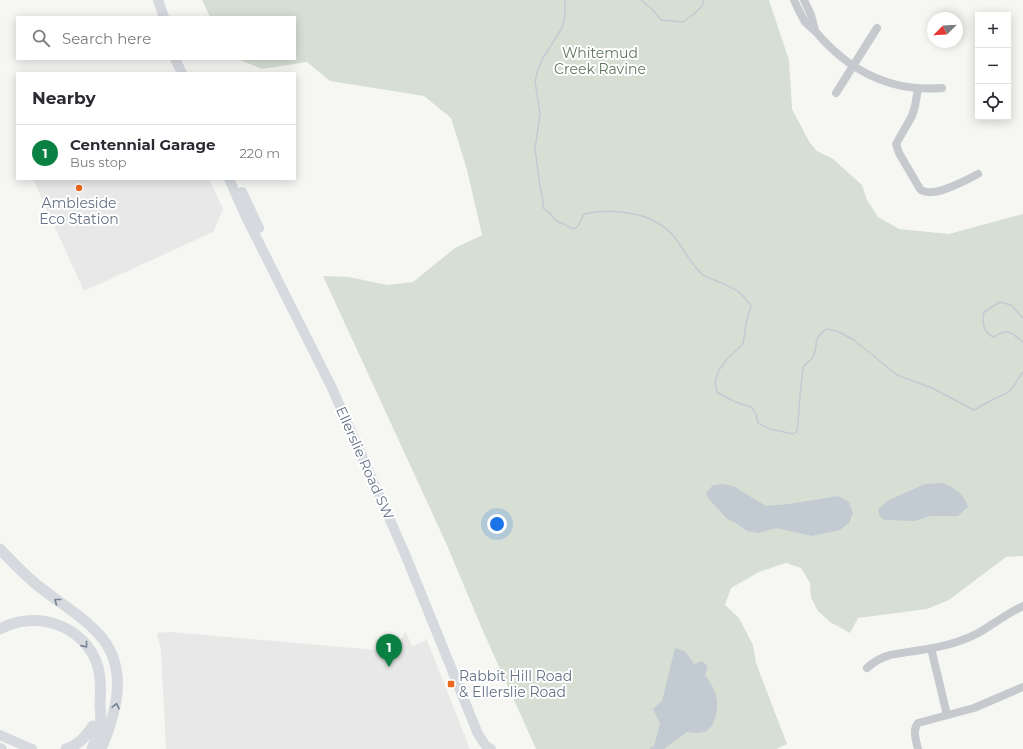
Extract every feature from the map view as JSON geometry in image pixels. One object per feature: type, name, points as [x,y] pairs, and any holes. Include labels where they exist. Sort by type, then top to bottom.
[{"type":"highway","points":[[0,549],[36,584],[86,622],[103,639],[107,646],[115,666],[118,691],[115,712],[104,747]]},
{"type":"highway","points":[[0,629],[17,622],[37,620],[56,623],[72,632],[89,649],[98,667],[101,690],[100,726],[92,749]]},
{"type":"highway","points":[[84,749],[100,706]]},
{"type":"highway","points":[[66,749],[84,739],[93,726]]},
{"type":"main road","points":[[157,0],[159,16]]},
{"type":"main road","points":[[157,0],[164,16]]},
{"type":"main road","points":[[176,60],[182,72]]},
{"type":"main road","points":[[182,60],[188,72]]},
{"type":"main road","name":"Ellerslie Road SW","points":[[229,180],[245,215],[332,388],[408,562],[478,734],[486,746],[491,749]]},
{"type":"main road","name":"Ellerslie Road SW","points":[[236,180],[345,404],[433,603],[491,749]]},
{"type":"main road","points":[[458,686],[467,717],[480,749]]},
{"type":"main road","points":[[0,735],[32,749]]},
{"type":"street","points":[[794,0],[806,22],[833,51],[854,67],[895,85],[918,89],[942,88]]},
{"type":"street","points":[[804,0],[811,15],[815,31]]},
{"type":"street","points":[[836,94],[877,28]]},
{"type":"street","points":[[918,89],[912,116],[896,144],[899,153],[922,192],[927,193],[942,190],[957,185],[978,174]]},
{"type":"street","points":[[867,668],[877,660],[887,655],[951,644],[974,635],[1023,606]]},
{"type":"street","points":[[931,648],[947,716]]},
{"type":"street","points":[[918,749],[915,726],[918,722],[947,716],[985,704],[1023,687]]},
{"type":"shaded area","points":[[33,180],[209,180],[223,209],[213,232],[84,291]]},
{"type":"shaded area","points":[[943,483],[958,492],[966,502],[968,507],[958,516],[930,516],[915,521],[886,520],[882,519],[879,514],[878,509],[889,500],[925,484]]},
{"type":"shaded area","points":[[723,484],[733,486],[766,506],[838,496],[849,502],[853,513],[849,523],[840,530],[812,536],[776,528],[758,533],[747,531],[726,518],[708,498],[706,493],[713,485]]},
{"type":"shaded area","points":[[405,631],[412,646],[427,640],[470,749],[166,749],[161,651],[157,633],[171,632],[376,650],[402,639]]},
{"type":"shaded area","points":[[675,648],[685,651],[694,664],[702,661],[708,666],[705,675],[715,693],[717,704],[716,716],[706,731],[698,733],[687,732],[664,749],[649,749],[654,746],[660,724],[653,709],[662,701]]},
{"type":"green space","name":"Whitemud Creek Ravine","points":[[202,0],[769,0],[789,60],[792,109],[810,143],[817,151],[833,159],[862,185],[867,200],[878,217],[899,229],[949,234],[1023,214],[1023,556],[1006,557],[949,600],[927,609],[858,618],[850,633],[830,622],[818,611],[811,598],[810,583],[801,568],[786,563],[759,572],[731,588],[725,605],[739,618],[753,645],[756,663],[787,744],[776,749],[536,749],[483,631],[446,543],[323,276],[349,277],[387,285],[413,282],[455,248],[482,235],[467,170],[451,118],[424,96],[330,81],[307,62],[262,69],[240,60],[296,60],[296,16],[210,16]]},
{"type":"waterway","points":[[565,0],[565,15],[562,28],[543,58],[535,81],[540,114],[535,149],[543,208],[550,213],[555,220],[574,229],[578,226],[584,214],[593,212],[611,211],[631,213],[648,218],[661,225],[671,233],[695,267],[703,275],[732,288],[744,297],[751,306],[743,344],[727,359],[719,370],[715,382],[717,392],[733,401],[751,407],[756,414],[758,423],[770,429],[793,434],[797,431],[804,366],[811,360],[815,353],[817,339],[827,329],[837,331],[854,340],[897,375],[932,388],[974,410],[1007,393],[1023,372]]},
{"type":"waterway","points":[[641,0],[652,9],[661,20],[683,22],[703,5],[703,0]]},
{"type":"waterway","points":[[1023,318],[1011,305],[1000,302],[984,312],[983,320],[985,330],[990,335],[994,337],[1003,332],[1010,332],[1023,342]]},
{"type":"place","name":"Ambleside Eco Station","points":[[79,188]]},
{"type":"place","name":"Centennial Garage","points":[[389,667]]},
{"type":"place","name":"Rabbit Hill Road & Ellerslie Road","points":[[451,684]]}]
